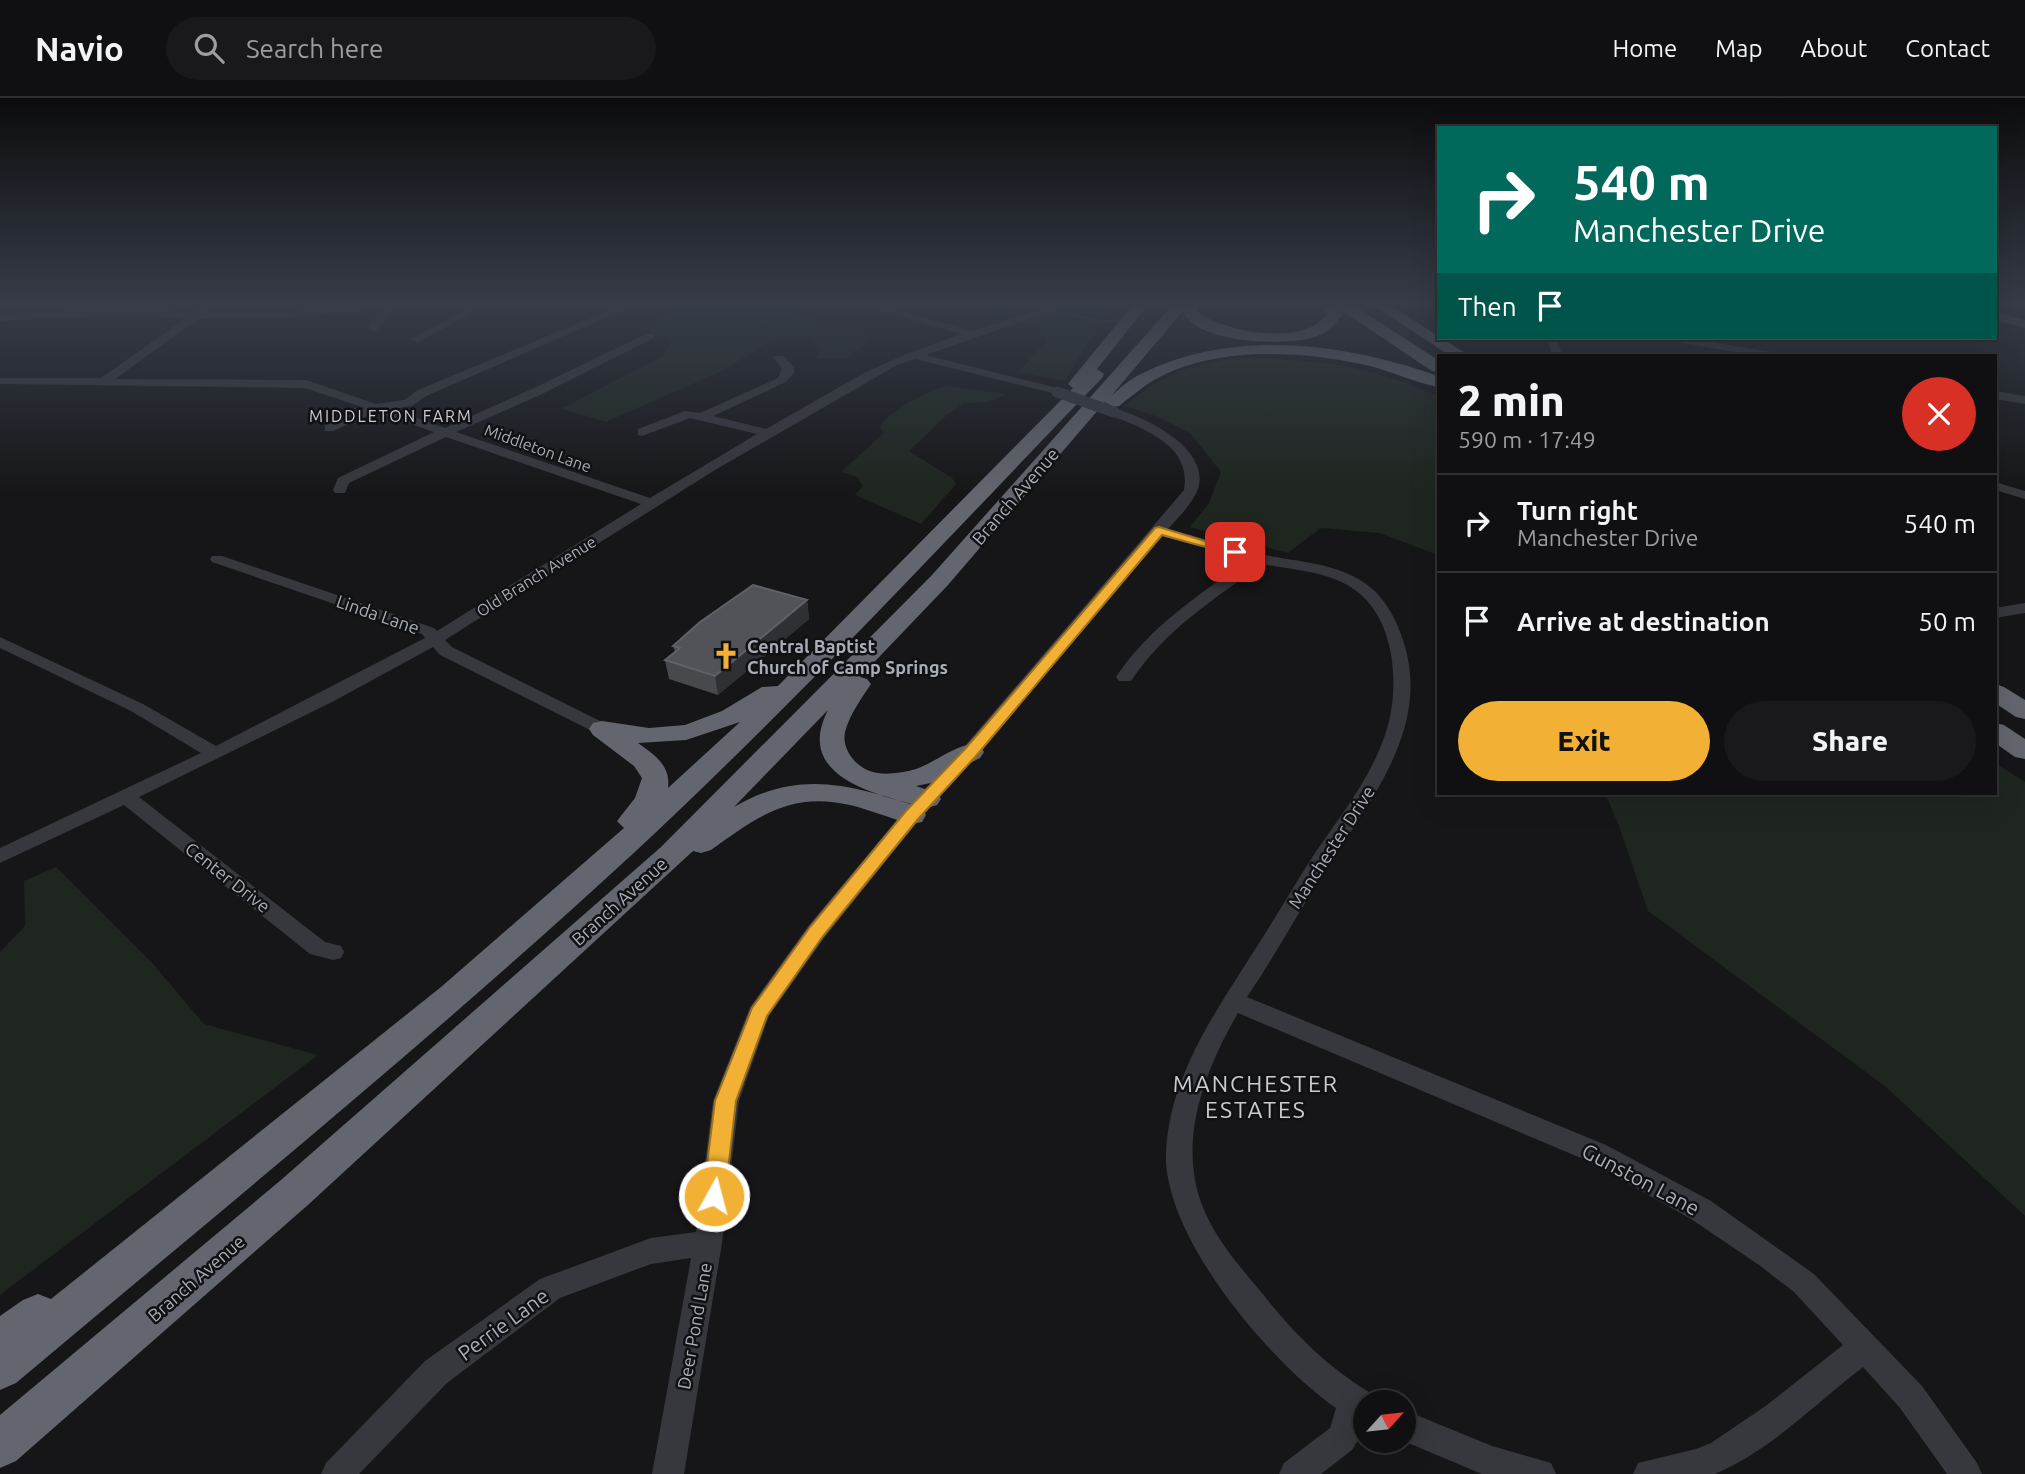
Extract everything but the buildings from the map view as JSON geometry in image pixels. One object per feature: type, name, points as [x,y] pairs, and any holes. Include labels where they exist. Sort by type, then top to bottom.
[{"type":"highway","points":[[1037,435],[1092,366]]},
{"type":"highway","name":"Branch Avenue","points":[[0,1368],[323,1105],[532,925],[725,753],[1103,366]]},
{"type":"highway","name":"Branch Avenue","points":[[0,1445],[285,1201],[690,836],[940,580],[1127,366]]},
{"type":"highway","points":[[1008,504],[1071,449],[1130,387],[1169,366]]},
{"type":"highway","points":[[1391,366],[1437,382]]},
{"type":"highway","points":[[920,807],[844,769],[835,760],[830,733],[841,706],[940,580]]},
{"type":"highway","points":[[602,730],[656,736],[686,732],[717,722],[756,704],[783,684],[847,622],[861,614]]},
{"type":"highway","points":[[1997,693],[2025,711]]},
{"type":"highway","points":[[532,925],[652,798],[657,782],[654,770],[647,760],[602,730]]},
{"type":"highway","points":[[1997,732],[2025,751]]},
{"type":"highway","points":[[869,780],[921,777],[970,752]]},
{"type":"highway","points":[[582,933],[708,838],[748,811],[773,799],[807,790],[827,790],[920,807]]},
{"type":"highway","points":[[0,1342],[323,1105]]},
{"type":"street","points":[[106,380],[125,366]]},
{"type":"street","points":[[329,428],[376,408],[408,403],[422,393],[485,366]]},
{"type":"street","points":[[340,489],[342,481],[363,468],[517,402],[589,366]]},
{"type":"street","points":[[702,417],[782,380],[788,373],[787,366]]},
{"type":"street","name":"Old Branch Avenue","points":[[0,856],[338,694],[434,640],[766,433],[887,366]]},
{"type":"street","points":[[955,366],[1057,393],[1114,412],[1165,437],[1185,455],[1193,477],[1191,489],[1159,531]]},
{"type":"street","name":"Middleton Lane","points":[[0,381],[306,384],[653,504]]},
{"type":"street","points":[[1997,396],[2025,401]]},
{"type":"street","points":[[642,432],[684,414],[766,433]]},
{"type":"street","points":[[1997,487],[2025,495]]},
{"type":"street","name":"Manchester Drive","points":[[1159,531],[1260,559],[1335,575],[1360,587],[1383,612],[1398,654],[1400,717],[1368,791],[1303,887],[1233,1001],[1195,1077],[1182,1122],[1179,1157],[1187,1201],[1199,1231],[1224,1269],[1264,1320],[1304,1362],[1353,1399]]},
{"type":"street","name":"Deer Pond Lane","points":[[668,1474],[708,1243],[726,1101],[758,1013],[817,931],[920,807],[1159,531]]},
{"type":"street","name":"Linda Lane","points":[[217,559],[428,631],[446,652],[602,730]]},
{"type":"street","points":[[1125,677],[1135,659],[1157,635],[1260,559]]},
{"type":"street","points":[[1997,613],[2025,608]]},
{"type":"street","points":[[0,642],[193,738],[215,754]]},
{"type":"street","name":"Center Drive","points":[[125,796],[318,948],[333,952]]},
{"type":"street","name":"Gunston Lane","points":[[1233,1001],[1597,1153],[1701,1210],[1804,1283],[1911,1396],[1966,1474]]},
{"type":"street","name":"Perrie Lane","points":[[337,1474],[436,1371],[550,1288],[651,1251],[708,1243]]},
{"type":"street","points":[[1649,1474],[1682,1470],[1721,1456],[1783,1412],[1866,1346]]},
{"type":"street","points":[[1295,1474],[1341,1439],[1353,1418]]},
{"type":"street","points":[[1416,1431],[1492,1462],[1540,1474]]},
{"type":"shaded area","points":[[643,366],[730,366],[606,422],[561,409]]},
{"type":"shaded area","points":[[1023,366],[1074,366],[1065,381],[1018,372]]},
{"type":"shaded area","points":[[1197,366],[1343,366],[1387,377],[1437,396],[1437,555],[1379,533],[1321,528],[1288,553],[1190,527],[1209,503],[1221,472],[1191,434],[1159,417],[1123,406],[1151,386],[1182,370]]},
{"type":"shaded area","points":[[947,386],[1006,394],[988,402],[965,403],[948,414],[909,451],[952,478],[956,484],[921,524],[855,495],[863,486],[857,477],[841,472],[884,433],[880,427],[892,414],[920,397]]},
{"type":"shaded area","points":[[1997,764],[2025,782],[2025,1216],[1886,1087],[1648,911],[1606,795],[1997,795]]},
{"type":"shaded area","points":[[56,867],[153,964],[204,1024],[318,1055],[0,1295],[0,952],[25,926],[24,881]]},
{"type":"place","name":"Central Baptist Church of Camp Springs","points":[[726,656]]},
{"type":"district","name":"MIDDLETON FARM","points":[[391,416]]},
{"type":"district","name":"MANCHESTER ESTATES","points":[[1256,1096]]},
{"type":"route","points":[[714,1196],[726,1101],[758,1013],[817,931],[912,815],[970,752],[1159,531],[1235,552]]}]
